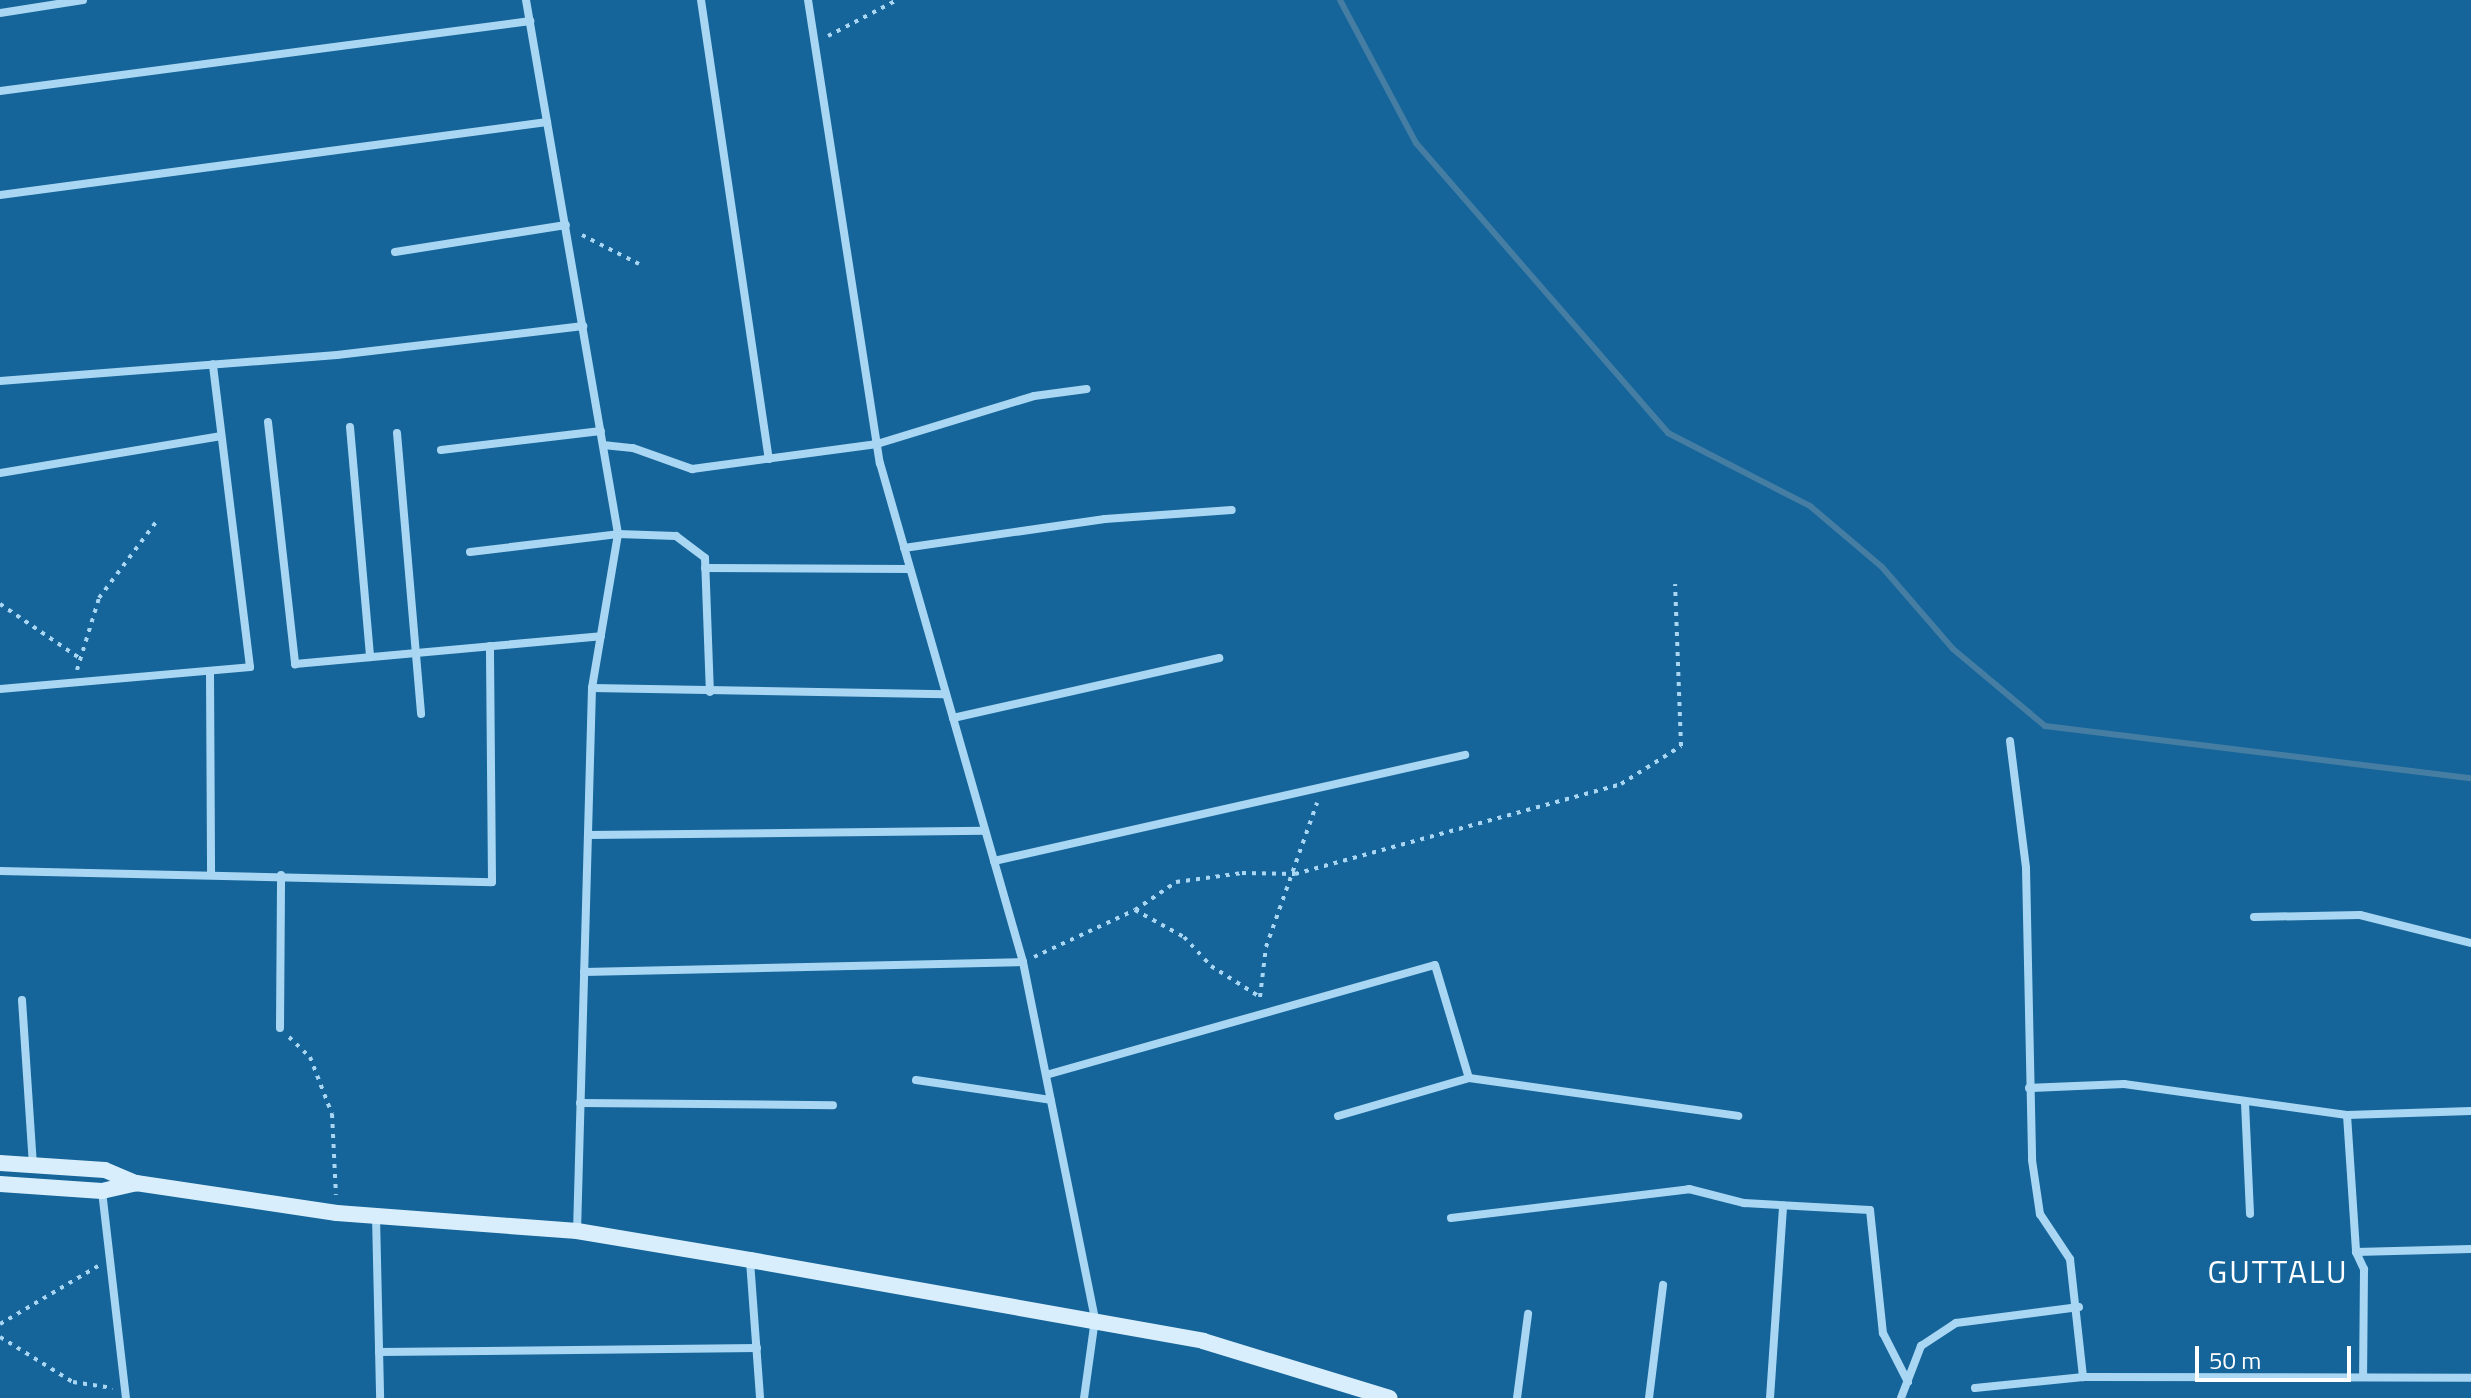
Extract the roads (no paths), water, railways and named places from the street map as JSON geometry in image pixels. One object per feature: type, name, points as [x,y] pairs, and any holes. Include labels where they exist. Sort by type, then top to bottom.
[{"type":"main road","points":[[0,1163],[105,1170],[136,1183],[337,1213],[577,1231],[750,1260],[1095,1319],[1203,1341],[1358,1394],[1389,1398]]},
{"type":"main road","points":[[0,1184],[102,1191],[136,1183]]},
{"type":"street","points":[[0,13],[83,0]]},
{"type":"street","points":[[526,0],[618,534],[592,688],[577,1231]]},
{"type":"street","points":[[701,0],[769,459]]},
{"type":"street","points":[[808,0],[877,444],[1023,962],[1095,1319],[1084,1398]]},
{"type":"street","points":[[0,91],[530,21]]},
{"type":"street","points":[[0,195],[547,122]]},
{"type":"street","points":[[395,252],[566,225]]},
{"type":"street","points":[[0,381],[213,364],[583,326]]},
{"type":"street","points":[[0,689],[250,667],[213,364]]},
{"type":"street","points":[[603,445],[633,448],[692,469],[877,444],[1034,396],[1087,389]]},
{"type":"street","points":[[268,422],[295,664],[601,636]]},
{"type":"street","points":[[350,427],[370,657]]},
{"type":"street","points":[[441,450],[601,431]]},
{"type":"street","points":[[397,433],[421,714]]},
{"type":"street","points":[[0,473],[220,436]]},
{"type":"street","points":[[904,548],[1105,519],[1232,510]]},
{"type":"street","points":[[470,552],[618,534],[676,536],[705,558],[710,692]]},
{"type":"street","points":[[705,568],[910,569]]},
{"type":"street","points":[[0,871],[211,873],[492,882],[490,646]]},
{"type":"street","points":[[953,718],[1219,658]]},
{"type":"street","points":[[210,671],[211,873]]},
{"type":"street","points":[[592,688],[946,694]]},
{"type":"street","points":[[2010,741],[2026,868],[2029,1088],[2040,1214],[2070,1259],[2079,1307],[2083,1377]]},
{"type":"street","points":[[994,861],[1465,755]]},
{"type":"street","points":[[588,835],[985,831]]},
{"type":"street","points":[[280,1028],[281,875]]},
{"type":"street","points":[[2254,917],[2360,915],[2471,943]]},
{"type":"street","points":[[584,972],[1023,962]]},
{"type":"street","points":[[1046,1075],[1435,965],[1469,1078]]},
{"type":"street","points":[[22,1000],[33,1166]]},
{"type":"street","points":[[1338,1116],[1469,1078],[1738,1116]]},
{"type":"street","points":[[916,1080],[1051,1100]]},
{"type":"street","points":[[2029,1088],[2124,1084],[2347,1115],[2471,1111]]},
{"type":"street","points":[[580,1103],[833,1105]]},
{"type":"street","points":[[2245,1103],[2250,1214]]},
{"type":"street","points":[[2347,1115],[2356,1252],[2364,1269],[2363,1374]]},
{"type":"street","points":[[1451,1218],[1689,1189],[1783,1205],[1870,1210],[1883,1333],[1908,1382]]},
{"type":"street","points":[[102,1191],[125,1394]]},
{"type":"street","points":[[1770,1398],[1783,1205]]},
{"type":"street","points":[[376,1216],[380,1398]]},
{"type":"street","points":[[2356,1252],[2471,1249]]},
{"type":"street","points":[[750,1260],[760,1398]]},
{"type":"street","points":[[1649,1398],[1663,1285]]},
{"type":"street","points":[[1901,1398],[1921,1346],[1956,1323],[2079,1307]]},
{"type":"street","points":[[1517,1398],[1528,1314]]},
{"type":"street","points":[[379,1352],[757,1348]]},
{"type":"street","points":[[1975,1388],[2083,1377],[2363,1374],[2471,1378]]},
{"type":"waterway","points":[[1340,0],[1416,143],[1668,433],[1810,506],[1882,567],[1953,649],[2045,726],[2471,778]]},
{"type":"district","name":"GUTTALU","points":[[2278,1271]]}]
